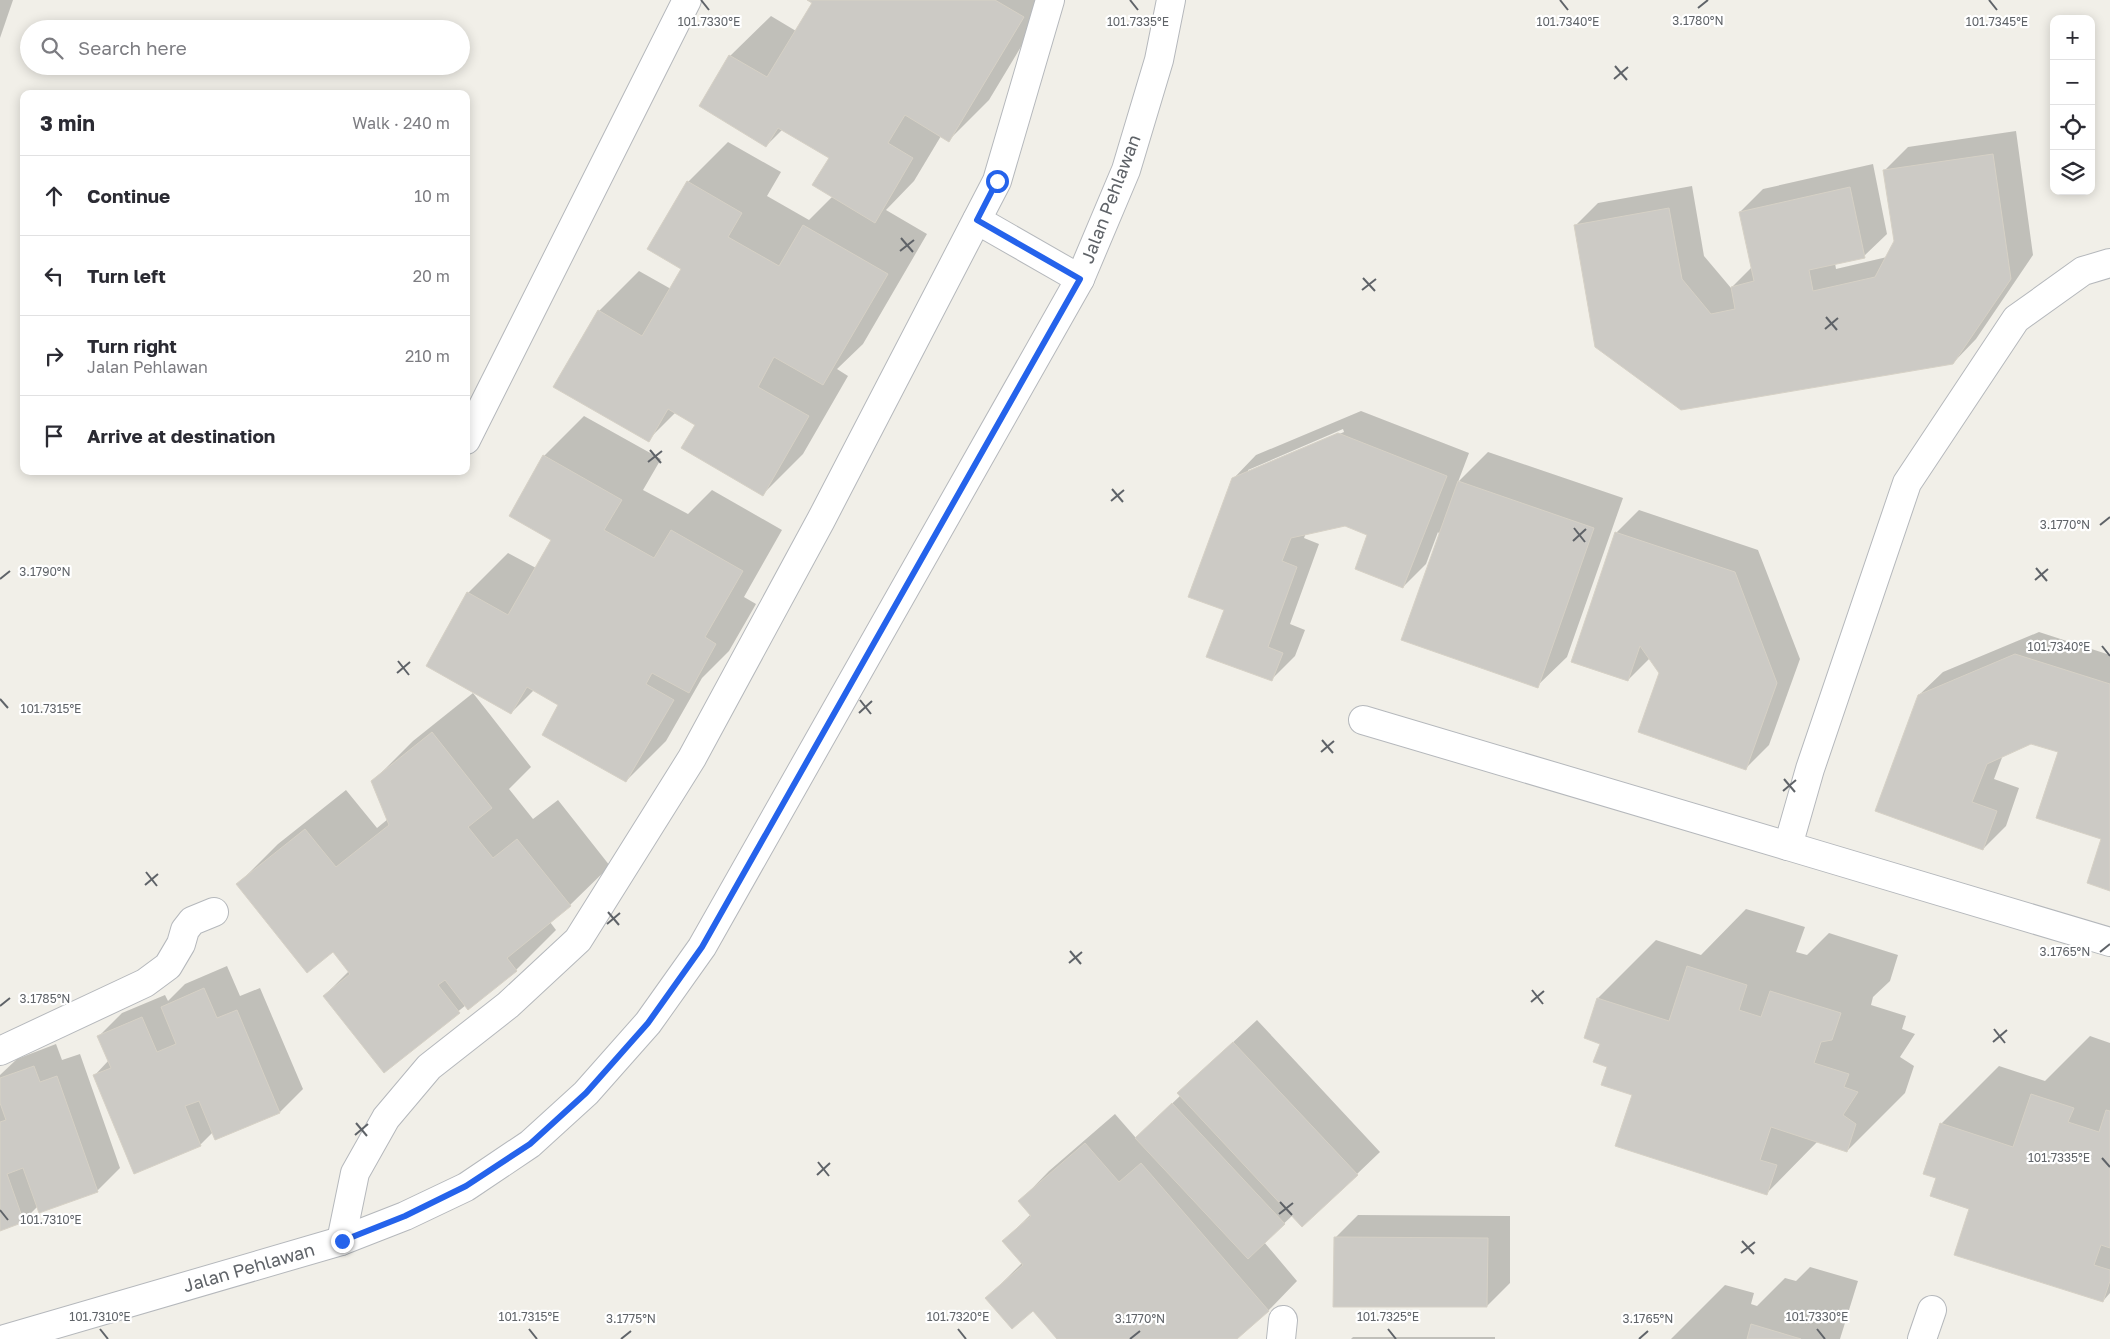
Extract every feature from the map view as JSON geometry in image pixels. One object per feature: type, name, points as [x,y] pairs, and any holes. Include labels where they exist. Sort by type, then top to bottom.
[{"type":"street","points":[[470,432],[687,0]]},
{"type":"street","points":[[342,1241],[355,1173],[386,1118],[429,1066],[508,1005],[578,940],[692,758],[821,520],[997,181],[1050,0]]},
{"type":"street","name":"Jalan Pehlawan","points":[[5,1339],[342,1241],[405,1216],[466,1186],[530,1144],[586,1093],[648,1023],[702,947],[1080,279],[1126,170],[1159,60],[1171,0]]},
{"type":"street","points":[[977,220],[1080,279]]},
{"type":"street","points":[[1788,846],[1810,769],[1907,483],[2016,319],[2083,270],[2110,263]]},
{"type":"street","points":[[1363,720],[2110,942]]},
{"type":"street","points":[[0,1052],[145,983],[168,966],[185,930],[192,921],[214,912]]},
{"type":"street","points":[[1922,1339],[1932,1310]]},
{"type":"building","points":[[807,0],[995,0],[1024,17],[949,142],[905,115],[888,143],[913,158],[875,223],[812,185],[829,158],[778,128],[766,147],[699,106],[729,55],[767,77],[812,3]]},
{"type":"building","points":[[1993,154],[2011,279],[1953,364],[1681,410],[1595,347],[1574,225],[1669,208],[1682,279],[1711,314],[1735,309],[1731,287],[1754,281],[1739,212],[1850,187],[1865,258],[1809,270],[1813,291],[1875,277],[1894,241],[1883,170]]},
{"type":"building","points":[[687,181],[742,213],[728,237],[779,266],[803,225],[888,274],[823,385],[774,357],[758,387],[809,416],[763,496],[681,448],[695,425],[668,409],[649,442],[553,387],[598,310],[642,336],[681,269],[647,249]]},
{"type":"building","points":[[1338,433],[1447,476],[1403,588],[1355,569],[1367,535],[1345,526],[1291,538],[1282,561],[1297,567],[1268,647],[1283,653],[1272,681],[1206,657],[1224,610],[1188,597],[1232,478]]},
{"type":"building","points":[[543,455],[622,500],[604,530],[654,558],[671,530],[743,571],[705,637],[716,644],[689,693],[652,673],[646,684],[674,700],[626,782],[542,735],[558,705],[527,687],[511,714],[426,666],[467,592],[508,615],[551,540],[509,516]]},
{"type":"building","points":[[1458,481],[1594,528],[1538,688],[1401,640]]},
{"type":"building","points":[[1615,532],[1735,572],[1777,683],[1746,770],[1638,732],[1659,673],[1640,646],[1628,681],[1571,662]]},
{"type":"building","points":[[2015,654],[2110,684],[2110,891],[2087,883],[2101,839],[2036,818],[2058,752],[2031,744],[1987,764],[1972,802],[1997,811],[1983,850],[1875,811],[1918,695]]},
{"type":"building","points":[[432,732],[492,808],[468,827],[493,858],[517,839],[571,906],[507,958],[517,971],[468,1010],[445,980],[438,985],[460,1013],[384,1073],[323,996],[350,974],[333,952],[307,973],[236,884],[305,829],[336,867],[389,825],[371,781]]},
{"type":"building","points":[[1687,966],[1747,985],[1739,1010],[1761,1017],[1770,991],[1841,1013],[1832,1040],[1821,1042],[1814,1063],[1849,1074],[1844,1087],[1858,1092],[1843,1115],[1856,1124],[1847,1152],[1771,1127],[1760,1160],[1777,1165],[1767,1195],[1615,1146],[1632,1095],[1601,1085],[1607,1067],[1593,1062],[1600,1044],[1584,1038],[1597,998],[1669,1021]]},
{"type":"building","points":[[204,988],[217,1018],[237,1010],[280,1113],[215,1140],[199,1101],[185,1106],[201,1146],[134,1174],[93,1075],[111,1068],[97,1036],[142,1017],[157,1052],[176,1044],[161,1007]]},
{"type":"building","points":[[1233,1042],[1358,1175],[1302,1227],[1177,1093]]},
{"type":"building","points":[[34,1066],[40,1082],[57,1076],[98,1192],[39,1213],[23,1168],[7,1174],[24,1222],[0,1231],[0,1122],[6,1120],[0,1103],[0,1078]]},
{"type":"building","points":[[2031,1094],[2074,1108],[2068,1122],[2099,1132],[2106,1110],[2110,1111],[2110,1248],[2101,1245],[2094,1265],[2110,1270],[2110,1281],[2103,1302],[1954,1255],[1969,1209],[1930,1196],[1936,1178],[1923,1174],[1940,1123],[2013,1147]]},
{"type":"building","points":[[1172,1103],[1285,1224],[1248,1259],[1135,1138]]},
{"type":"building","points":[[1085,1143],[1119,1182],[1141,1163],[1269,1311],[1237,1339],[1057,1339],[1033,1311],[1012,1329],[985,1298],[1023,1265],[1002,1241],[1031,1216],[1018,1201]]},
{"type":"building","points":[[1334,1237],[1488,1238],[1487,1307],[1333,1307]]},
{"type":"building","points":[[1751,1324],[1801,1339],[1747,1339]]},
{"type":"route","points":[[342,1241],[405,1216],[466,1186],[530,1144],[586,1093],[648,1023],[702,947],[1080,279],[977,220],[997,181]]}]
